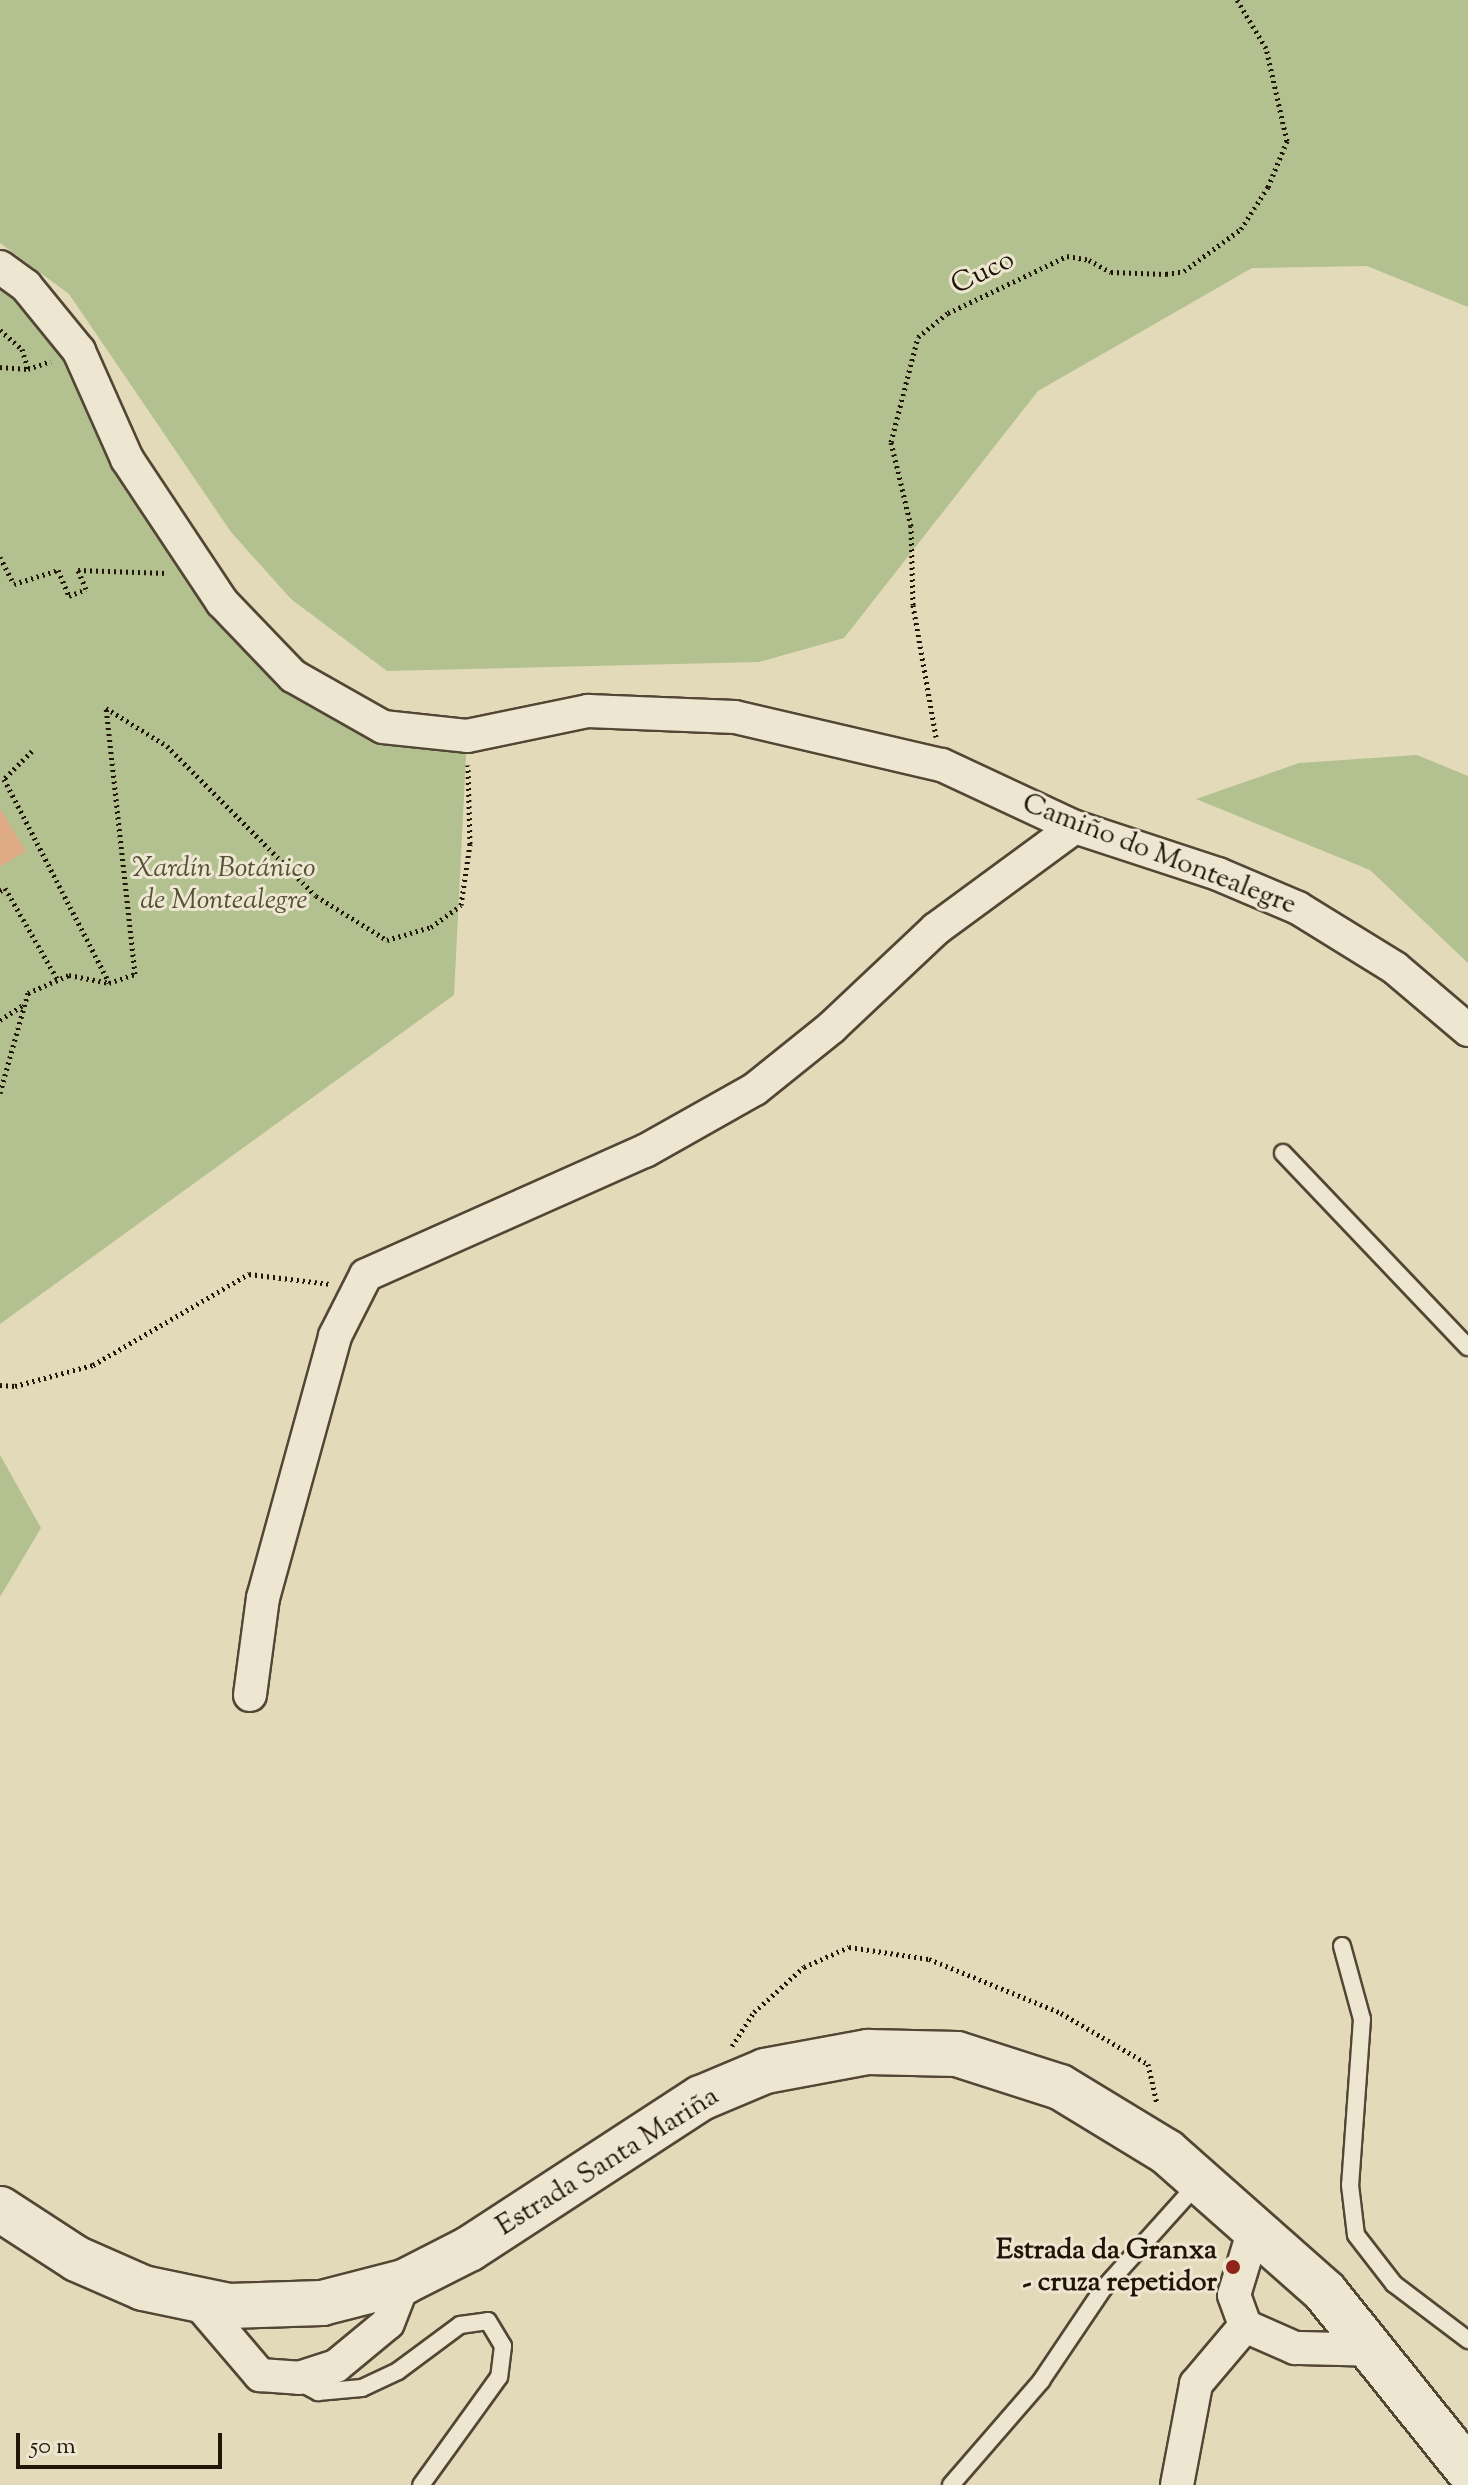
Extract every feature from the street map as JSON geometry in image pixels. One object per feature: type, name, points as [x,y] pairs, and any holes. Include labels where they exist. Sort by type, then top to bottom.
[{"type":"main road","name":"Estrada Santa Mariña","points":[[0,2209],[107,2274],[196,2300],[289,2307],[404,2282],[469,2249],[701,2098],[765,2071],[831,2056],[944,2053],[1020,2070],[1099,2107],[1201,2180],[1325,2292],[1464,2455]]},
{"type":"street","name":"Camiño do Montealegre","points":[[0,267],[26,286],[79,351],[127,459],[222,602],[293,676],[383,727],[467,736],[588,711],[735,717],[942,765],[1075,827],[1218,874],[1298,908],[1395,968],[1468,1030]]},
{"type":"street","points":[[250,1695],[263,1598],[335,1336],[366,1275],[415,1250],[515,1213],[645,1151],[755,1089],[832,1027],[936,929],[1075,827]]},
{"type":"street","points":[[1255,2226],[1234,2295],[1245,2326],[1295,2348],[1376,2350]]},
{"type":"street","points":[[196,2300],[260,2375],[288,2377],[336,2366],[378,2332],[388,2323],[404,2282]]},
{"type":"street","points":[[1177,2485],[1196,2384],[1245,2326]]},
{"type":"lane","points":[[1283,1153],[1468,1347]]},
{"type":"lane","points":[[1342,1946],[1362,2019],[1350,2185],[1356,2235],[1394,2284],[1468,2340]]},
{"type":"lane","points":[[951,2485],[1041,2381],[1103,2289],[1201,2180]]},
{"type":"lane","points":[[288,2377],[318,2392],[362,2388],[398,2371],[460,2325],[488,2321],[503,2346],[499,2377],[421,2485]]},
{"type":"path","name":"Cuco","points":[[942,765],[913,605],[911,526],[891,442],[918,337],[948,313],[1067,256],[1089,260],[1111,272],[1166,274],[1184,271],[1241,229],[1268,187],[1287,141],[1266,48],[1237,0]]},
{"type":"path","points":[[0,330],[22,349],[28,369]]},
{"type":"path","points":[[0,367],[28,369],[79,351]]},
{"type":"path","points":[[0,557],[14,584],[58,570],[69,596],[86,589],[78,570],[204,574]]},
{"type":"path","points":[[0,1093],[28,993],[69,975],[109,983],[135,974],[106,708],[167,746],[316,896],[387,940],[431,927],[461,905],[470,844],[467,736]]},
{"type":"path","points":[[32,751],[4,779],[109,983]]},
{"type":"path","points":[[0,891],[5,888],[58,980]]},
{"type":"path","points":[[0,1020],[25,1004]]},
{"type":"path","points":[[0,1385],[15,1386],[93,1365],[249,1274],[359,1288]]},
{"type":"green space","points":[[0,0],[1468,0],[1468,307],[1367,266],[1252,268],[1038,391],[844,638],[759,662],[387,671],[291,599],[231,532],[69,294],[0,243]]},
{"type":"green space","name":"Xardín Botánico de Montealegre","points":[[0,277],[79,351],[204,574],[383,727],[467,736],[454,995],[0,1324]]},
{"type":"green space","points":[[1417,755],[1468,776],[1468,963],[1370,870],[1196,799],[1299,763]]},
{"type":"green space","points":[[0,1455],[41,1528],[0,1597]]},
{"type":"building","points":[[0,809],[26,851],[0,867]]},
{"type":"place","name":"Estrada da Granxa - cruza repetidor","points":[[1233,2267]]}]
